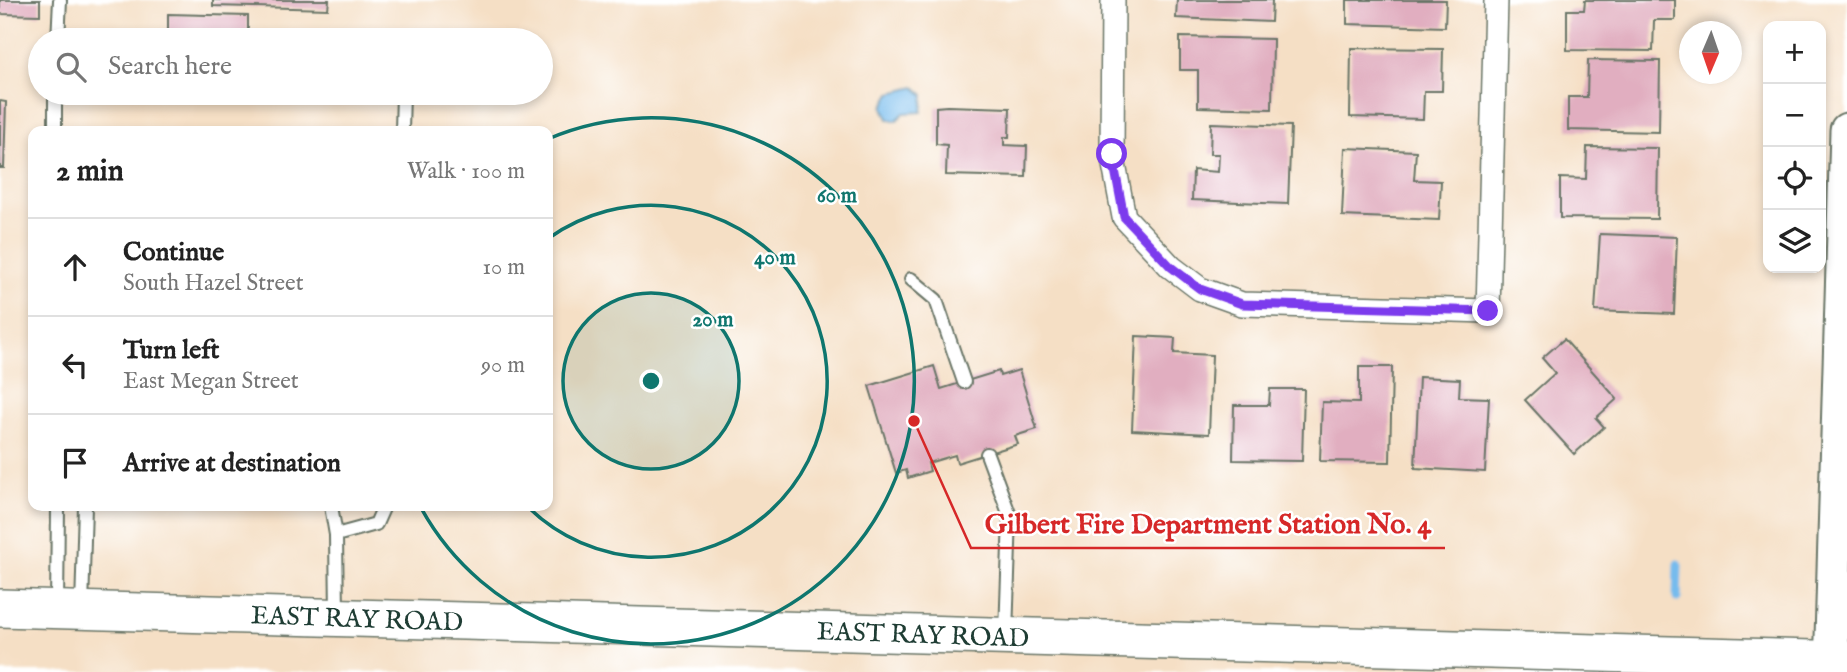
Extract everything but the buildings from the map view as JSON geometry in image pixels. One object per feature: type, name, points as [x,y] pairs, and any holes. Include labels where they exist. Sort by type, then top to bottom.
[{"type":"main road","points":[[1837,664],[1847,130]]},
{"type":"main road","name":"EAST RAY ROAD","points":[[0,607],[1837,664]]},
{"type":"street","points":[[1113,0],[1112,154],[1124,217],[1171,267],[1200,289],[1242,304],[1488,311],[1496,0]]},
{"type":"lane","points":[[59,28],[60,0]]},
{"type":"lane","points":[[55,105],[55,126]]},
{"type":"lane","points":[[402,126],[403,105]]},
{"type":"lane","points":[[911,279],[936,300],[964,382]]},
{"type":"lane","points":[[987,454],[1010,516],[1006,637]]},
{"type":"lane","points":[[59,511],[70,610]]},
{"type":"lane","points":[[70,610],[84,511]]},
{"type":"lane","points":[[332,511],[336,535],[337,618]]},
{"type":"lane","points":[[336,535],[376,524],[382,511]]},
{"type":"water","points":[[915,87],[924,95],[922,112],[904,113],[896,121],[888,119],[883,107],[891,93]]},
{"type":"waterway","points":[[1677,598],[1678,564]]},
{"type":"place","name":"Gilbert Fire Department Station No. 4","points":[[914,421]]},
{"type":"route","points":[[1112,154],[1124,217],[1171,267],[1200,289],[1242,304],[1488,311]]}]
